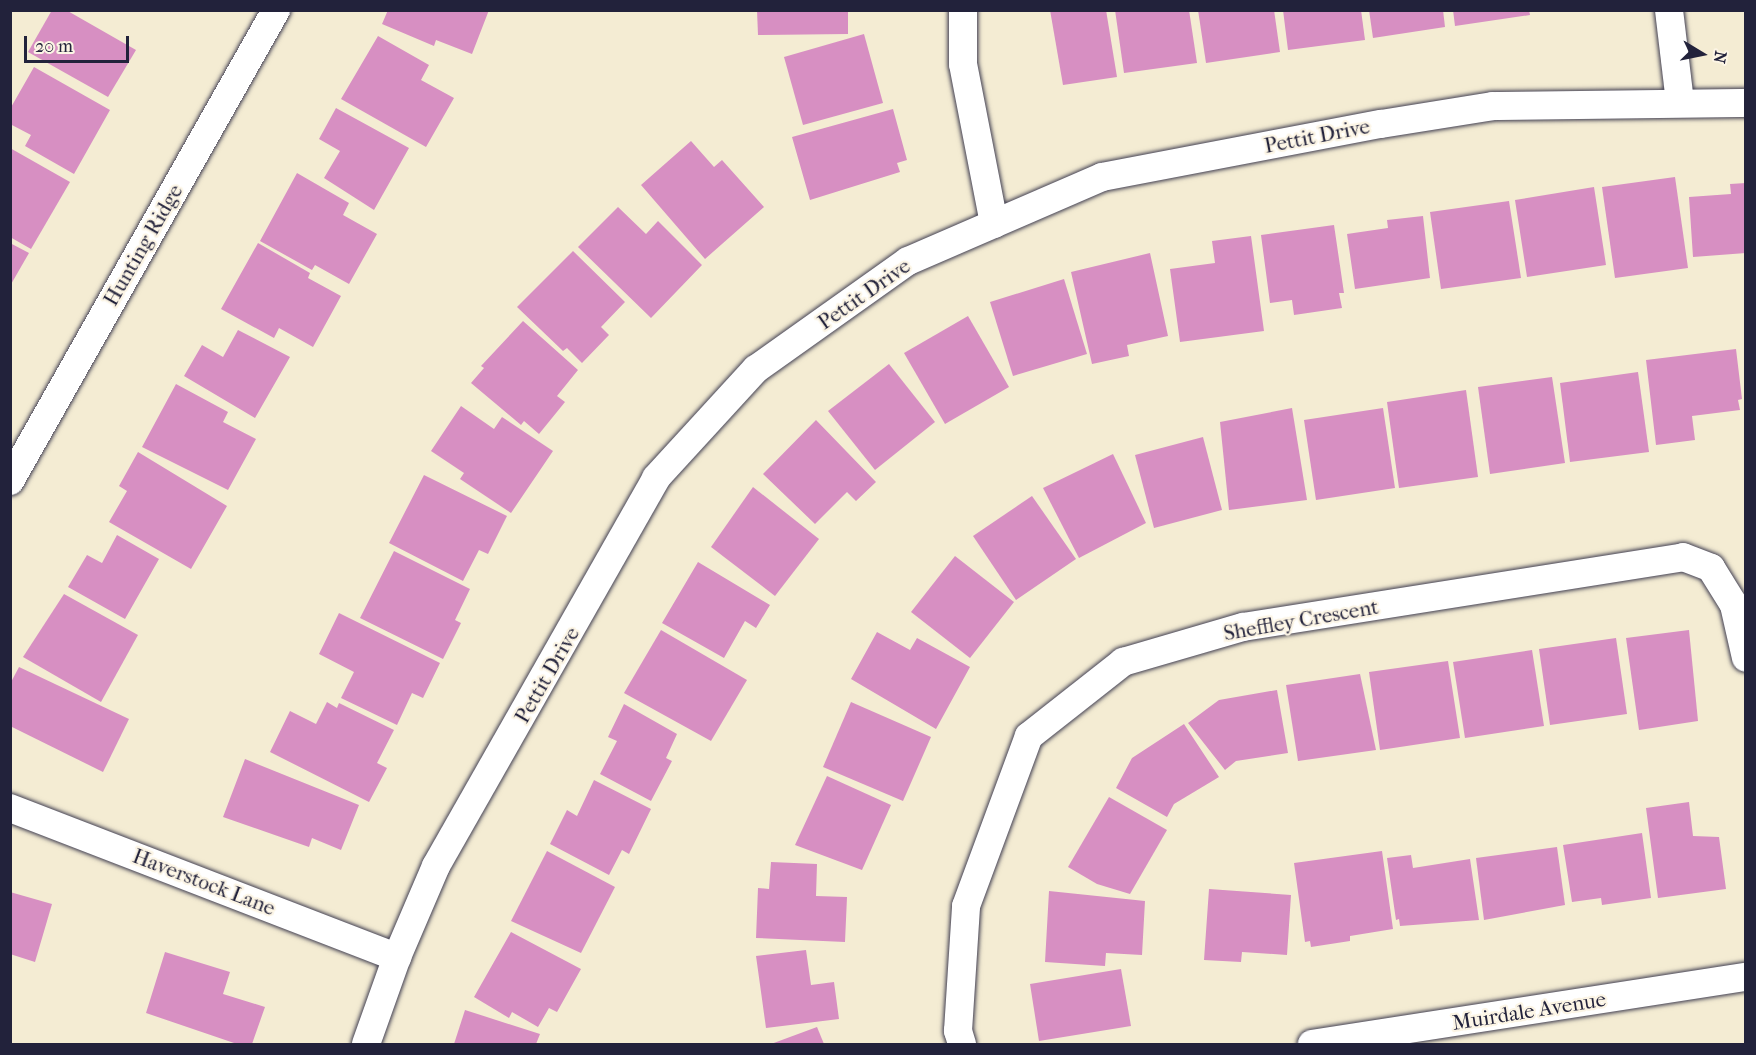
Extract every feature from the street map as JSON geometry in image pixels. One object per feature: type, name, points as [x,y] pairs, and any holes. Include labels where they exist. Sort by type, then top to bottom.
[{"type":"street","points":[[963,10],[963,64],[994,224]]},
{"type":"street","points":[[1669,10],[1680,102]]},
{"type":"street","name":"Hunting Ridge","points":[[12,473],[275,11]]},
{"type":"street","name":"Pettit Drive","points":[[366,1044],[397,957],[436,867],[656,478],[756,369],[908,261],[1102,177],[1381,124],[1493,106],[1746,103]]},
{"type":"street","name":"Sheffley Crescent","points":[[962,1044],[958,1031],[966,906],[1029,736],[1123,662],[1243,627],[1683,557],[1711,568],[1734,606],[1746,658]]},
{"type":"street","name":"Haverstock Lane","points":[[10,808],[397,957]]},
{"type":"street","name":"Muirdale Avenue","points":[[1312,1044],[1746,978]]},
{"type":"building","points":[[52,10],[66,10],[136,50],[108,97],[28,52]]},
{"type":"building","points":[[388,10],[489,10],[472,54],[436,40],[434,46],[382,24]]},
{"type":"building","points":[[757,10],[848,10],[848,34],[758,35]]},
{"type":"building","points":[[1050,10],[1106,10],[1117,77],[1063,85]]},
{"type":"building","points":[[1115,10],[1189,10],[1197,63],[1124,73]]},
{"type":"building","points":[[1198,10],[1274,10],[1280,52],[1206,63]]},
{"type":"building","points":[[1283,10],[1361,10],[1365,40],[1288,50]]},
{"type":"building","points":[[1369,10],[1443,10],[1445,27],[1373,38]]},
{"type":"building","points":[[1453,10],[1529,10],[1530,15],[1455,26]]},
{"type":"building","points":[[864,34],[883,103],[803,125],[784,57]]},
{"type":"building","points":[[378,36],[429,65],[421,80],[454,98],[426,147],[341,99]]},
{"type":"building","points":[[34,67],[110,110],[74,174],[25,146],[31,135],[10,124],[10,109]]},
{"type":"building","points":[[336,108],[409,148],[374,210],[324,178],[340,151],[319,139]]},
{"type":"building","points":[[893,109],[907,160],[897,163],[900,172],[810,200],[792,137]]},
{"type":"building","points":[[691,141],[714,167],[722,160],[764,207],[705,259],[641,185]]},
{"type":"building","points":[[10,148],[70,182],[31,249],[10,237]]},
{"type":"building","points":[[297,173],[349,203],[343,215],[377,234],[349,284],[315,265],[312,270],[260,241]]},
{"type":"building","points":[[1675,177],[1688,268],[1615,278],[1602,187]]},
{"type":"building","points":[[1746,183],[1746,253],[1693,257],[1689,197],[1731,194],[1730,184]]},
{"type":"building","points":[[1594,187],[1606,265],[1527,277],[1515,200]]},
{"type":"building","points":[[1509,201],[1521,278],[1441,289],[1430,212]]},
{"type":"building","points":[[618,207],[646,234],[658,221],[702,265],[651,318],[578,247]]},
{"type":"building","points":[[1423,216],[1430,278],[1355,289],[1347,234],[1388,228],[1387,220]]},
{"type":"building","points":[[1334,225],[1344,293],[1339,293],[1342,308],[1294,315],[1292,300],[1270,303],[1261,235]]},
{"type":"building","points":[[1251,236],[1264,331],[1180,342],[1170,269],[1215,263],[1212,241]]},
{"type":"building","points":[[10,243],[29,253],[10,286]]},
{"type":"building","points":[[258,243],[310,273],[308,278],[341,296],[313,347],[279,328],[274,338],[221,309]]},
{"type":"building","points":[[573,251],[625,302],[601,327],[609,335],[582,363],[567,348],[563,351],[517,307]]},
{"type":"building","points":[[1150,253],[1168,336],[1127,345],[1129,356],[1092,364],[1071,272]]},
{"type":"building","points":[[1064,279],[1087,354],[1013,376],[990,302]]},
{"type":"building","points":[[968,316],[1009,387],[945,424],[904,353]]},
{"type":"building","points":[[523,321],[578,370],[557,396],[565,402],[539,434],[524,421],[521,425],[471,383],[484,368],[481,366]]},
{"type":"building","points":[[238,330],[290,357],[255,418],[184,376],[202,345],[223,357]]},
{"type":"building","points":[[1736,349],[1742,399],[1738,400],[1740,410],[1692,416],[1695,440],[1656,445],[1646,360]]},
{"type":"building","points":[[889,364],[935,422],[875,470],[828,411]]},
{"type":"building","points":[[1638,372],[1649,452],[1570,462],[1560,383]]},
{"type":"building","points":[[1552,377],[1565,463],[1490,474],[1478,387]]},
{"type":"building","points":[[176,384],[228,412],[223,422],[256,439],[228,490],[142,447]]},
{"type":"building","points":[[1466,390],[1478,477],[1399,488],[1387,402]]},
{"type":"building","points":[[461,406],[494,429],[502,417],[553,451],[511,513],[460,479],[464,473],[431,451]]},
{"type":"building","points":[[1292,408],[1307,500],[1229,510],[1220,422]]},
{"type":"building","points":[[1383,408],[1395,488],[1316,500],[1304,420]]},
{"type":"building","points":[[816,420],[876,482],[856,501],[847,492],[815,524],[763,474]]},
{"type":"building","points":[[1203,437],[1222,510],[1154,528],[1135,455]]},
{"type":"building","points":[[138,452],[227,506],[191,569],[109,522],[127,491],[119,486]]},
{"type":"building","points":[[1113,454],[1146,523],[1079,558],[1043,488]]},
{"type":"building","points":[[424,475],[507,516],[488,554],[479,550],[463,581],[389,543]]},
{"type":"building","points":[[753,487],[819,539],[775,596],[711,547]]},
{"type":"building","points":[[1032,496],[1076,559],[1016,600],[973,536]]},
{"type":"building","points":[[117,535],[159,559],[125,619],[68,587],[87,555],[102,563]]},
{"type":"building","points":[[394,551],[470,589],[455,620],[461,623],[443,659],[360,618]]},
{"type":"building","points":[[955,556],[1014,602],[970,658],[911,612]]},
{"type":"building","points":[[698,562],[770,605],[756,628],[745,621],[724,658],[662,623]]},
{"type":"building","points":[[64,594],[138,635],[101,702],[23,657]]},
{"type":"building","points":[[339,613],[440,663],[423,698],[412,693],[397,725],[341,698],[354,672],[319,654]]},
{"type":"building","points":[[661,630],[747,680],[711,741],[624,693]]},
{"type":"building","points":[[1689,630],[1698,721],[1639,730],[1626,638]]},
{"type":"building","points":[[877,632],[910,650],[917,638],[970,667],[936,729],[851,679]]},
{"type":"building","points":[[1616,638],[1627,714],[1550,725],[1539,649]]},
{"type":"building","points":[[1532,650],[1544,726],[1465,738],[1453,662]]},
{"type":"building","points":[[1448,661],[1460,738],[1380,750],[1369,672]]},
{"type":"building","points":[[19,667],[129,719],[103,772],[10,726],[10,684]]},
{"type":"building","points":[[1360,674],[1376,750],[1298,761],[1286,685]]},
{"type":"building","points":[[1277,690],[1288,753],[1236,761],[1225,770],[1188,723],[1219,700]]},
{"type":"building","points":[[327,702],[337,708],[339,703],[394,730],[377,763],[387,768],[369,802],[270,752],[290,711],[316,724]]},
{"type":"building","points":[[851,702],[931,737],[903,801],[823,767]]},
{"type":"building","points":[[624,704],[677,734],[666,758],[672,761],[651,801],[600,774],[617,741],[608,737]]},
{"type":"building","points":[[1184,724],[1219,777],[1174,804],[1167,817],[1116,788],[1132,758]]},
{"type":"building","points":[[245,759],[359,805],[341,850],[312,838],[309,847],[223,817]]},
{"type":"building","points":[[827,776],[891,805],[862,870],[795,845]]},
{"type":"building","points":[[594,780],[651,809],[629,854],[622,850],[609,875],[550,844],[567,810],[577,816]]},
{"type":"building","points":[[1109,797],[1167,830],[1130,894],[1097,884],[1068,867]]},
{"type":"building","points":[[1689,802],[1693,836],[1719,837],[1726,889],[1658,898],[1646,808]]},
{"type":"building","points":[[1642,833],[1651,898],[1602,905],[1601,898],[1572,902],[1563,845]]},
{"type":"building","points":[[1557,847],[1565,905],[1484,920],[1476,858]]},
{"type":"building","points":[[547,851],[615,887],[581,953],[511,921]]},
{"type":"building","points":[[1382,851],[1393,929],[1350,936],[1350,941],[1311,947],[1310,941],[1305,942],[1294,863]]},
{"type":"building","points":[[1411,855],[1413,868],[1470,859],[1479,920],[1400,926],[1399,919],[1396,920],[1387,858]]},
{"type":"building","points":[[771,862],[817,864],[816,896],[847,897],[845,942],[756,938],[758,888],[769,889]]},
{"type":"building","points":[[1209,889],[1291,895],[1287,955],[1242,952],[1241,962],[1204,960]]},
{"type":"building","points":[[1049,891],[1145,901],[1142,955],[1106,953],[1105,966],[1045,962]]},
{"type":"building","points":[[10,892],[52,904],[35,962],[10,954]]},
{"type":"building","points":[[511,932],[581,969],[557,1012],[549,1008],[538,1027],[512,1012],[509,1018],[474,997]]},
{"type":"building","points":[[806,950],[811,985],[834,982],[839,1019],[766,1028],[756,956]]},
{"type":"building","points":[[165,952],[230,972],[223,994],[265,1007],[252,1044],[237,1044],[146,1013]]},
{"type":"building","points":[[1121,969],[1131,1026],[1039,1041],[1030,984]]},
{"type":"building","points":[[465,1010],[540,1034],[536,1044],[454,1044]]},
{"type":"building","points":[[817,1027],[824,1044],[771,1044]]}]
